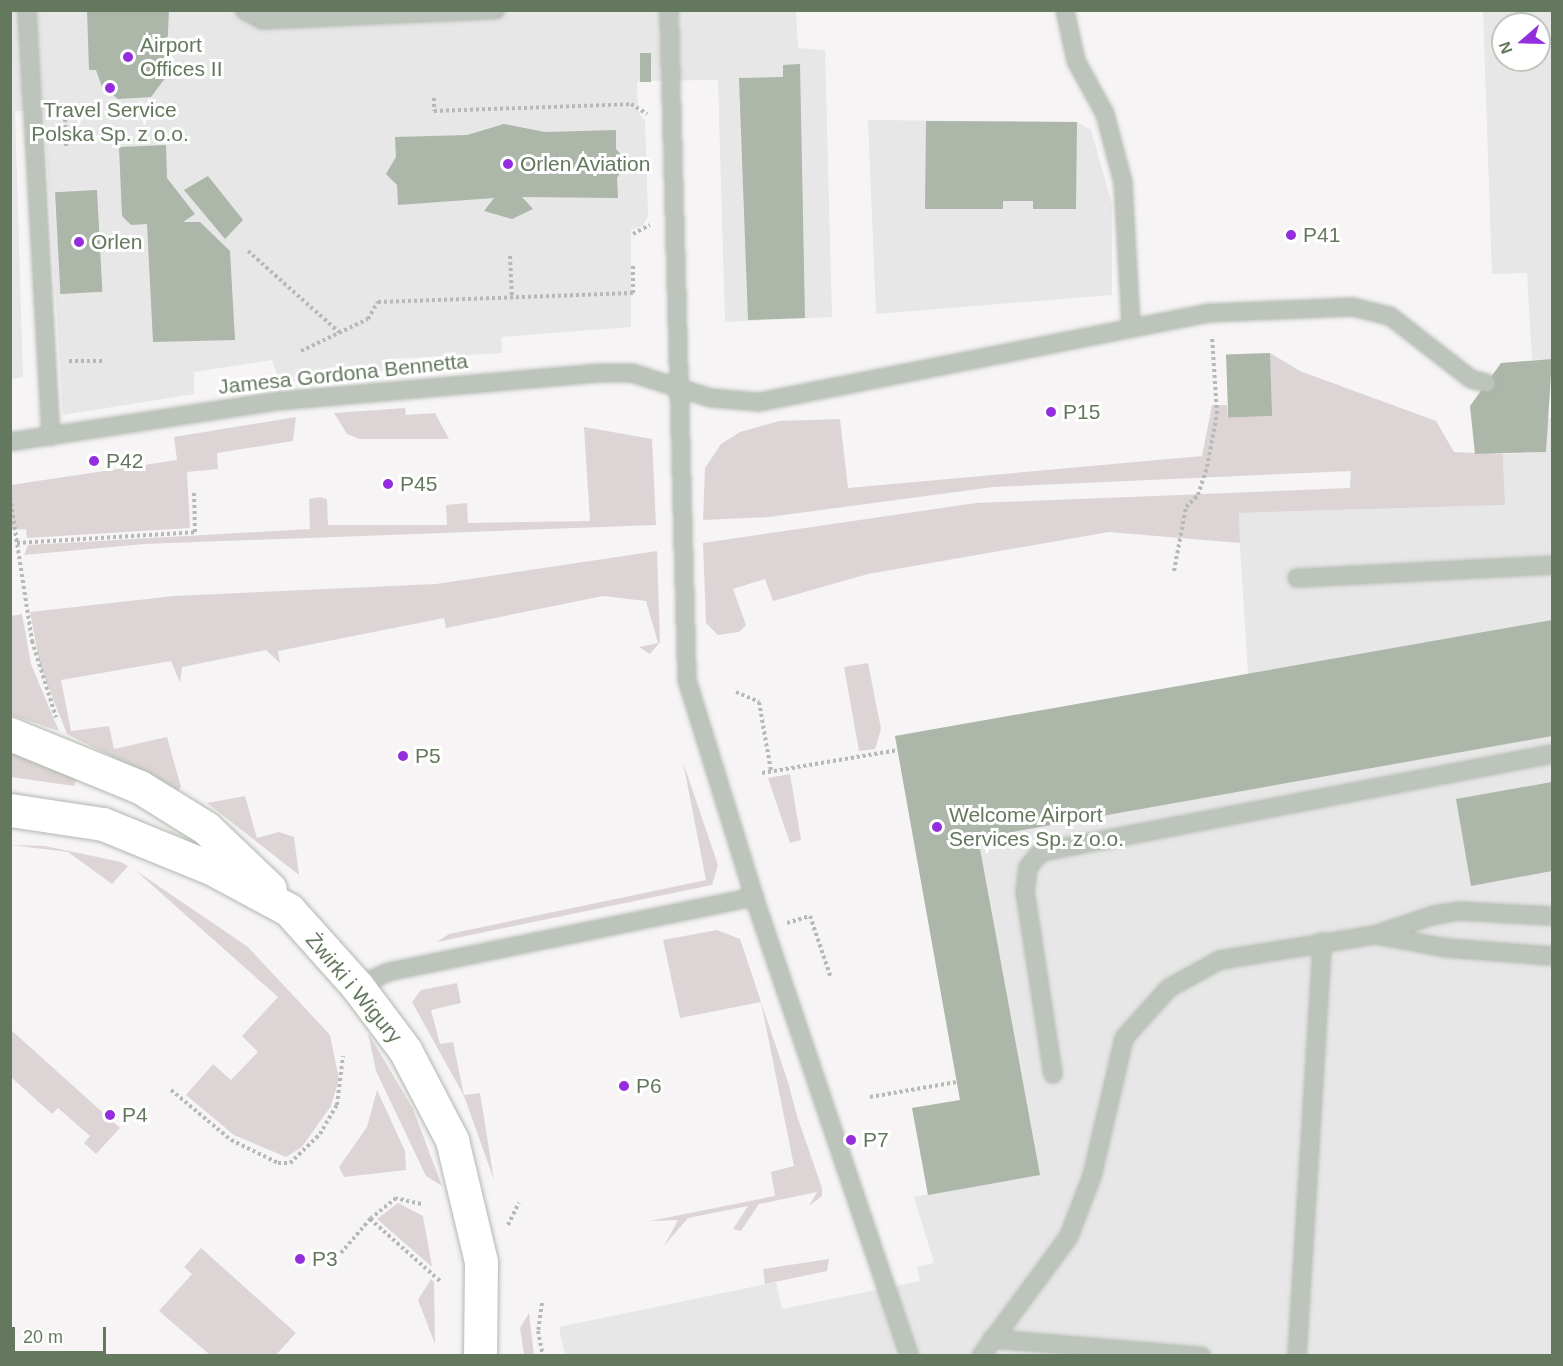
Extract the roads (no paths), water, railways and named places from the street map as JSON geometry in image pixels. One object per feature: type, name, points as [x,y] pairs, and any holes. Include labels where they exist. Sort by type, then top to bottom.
[{"type":"street","points":[[10,734],[140,787],[206,828],[289,910]]},
{"type":"street","name":"Żwirki i Wigury","points":[[10,810],[103,824],[143,838],[289,910],[357,986],[405,1050],[452,1140],[481,1262],[480,1356]]},
{"type":"lane","points":[[27,10],[51,436]]},
{"type":"lane","points":[[244,10],[263,20],[496,10]]},
{"type":"lane","points":[[669,10],[687,680],[754,897],[909,1356]]},
{"type":"lane","points":[[1065,10],[1076,61],[1105,114],[1123,182],[1131,327]]},
{"type":"lane","name":"Jamesa Gordona Bennetta","points":[[10,442],[279,401],[600,373],[632,373],[680,386],[711,398],[769,401],[1210,313],[1372,309],[1406,325],[1461,372],[1486,383]]},
{"type":"lane","points":[[1297,578],[1552,565]]},
{"type":"lane","points":[[1053,1074],[1025,892],[1028,867],[1041,852],[1552,754]]},
{"type":"lane","points":[[357,986],[388,972],[754,897]]},
{"type":"lane","points":[[981,1356],[1024,1304],[1069,1236],[1092,1176],[1124,1038],[1144,1010],[1169,988],[1220,960],[1375,935],[1460,911],[1552,916]]},
{"type":"lane","points":[[1375,935],[1447,948],[1552,956]]},
{"type":"lane","points":[[1297,1356],[1322,942]]},
{"type":"lane","points":[[992,1340],[1201,1356]]},
{"type":"place","name":"Airport Offices II","points":[[128,57]]},
{"type":"place","name":"Travel Service Polska Sp. z o.o.","points":[[110,88]]},
{"type":"place","name":"Orlen Aviation","points":[[508,164]]},
{"type":"place","name":"P41","points":[[1291,235]]},
{"type":"place","name":"Orlen","points":[[79,242]]},
{"type":"place","name":"P15","points":[[1051,412]]},
{"type":"place","name":"P42","points":[[94,461]]},
{"type":"place","name":"P45","points":[[388,484]]},
{"type":"place","name":"P5","points":[[403,756]]},
{"type":"place","name":"Welcome Airport Services Sp. z o.o.","points":[[937,827]]},
{"type":"place","name":"P6","points":[[624,1086]]},
{"type":"place","name":"P4","points":[[110,1115]]},
{"type":"place","name":"P7","points":[[851,1140]]},
{"type":"place","name":"P3","points":[[300,1259]]}]
